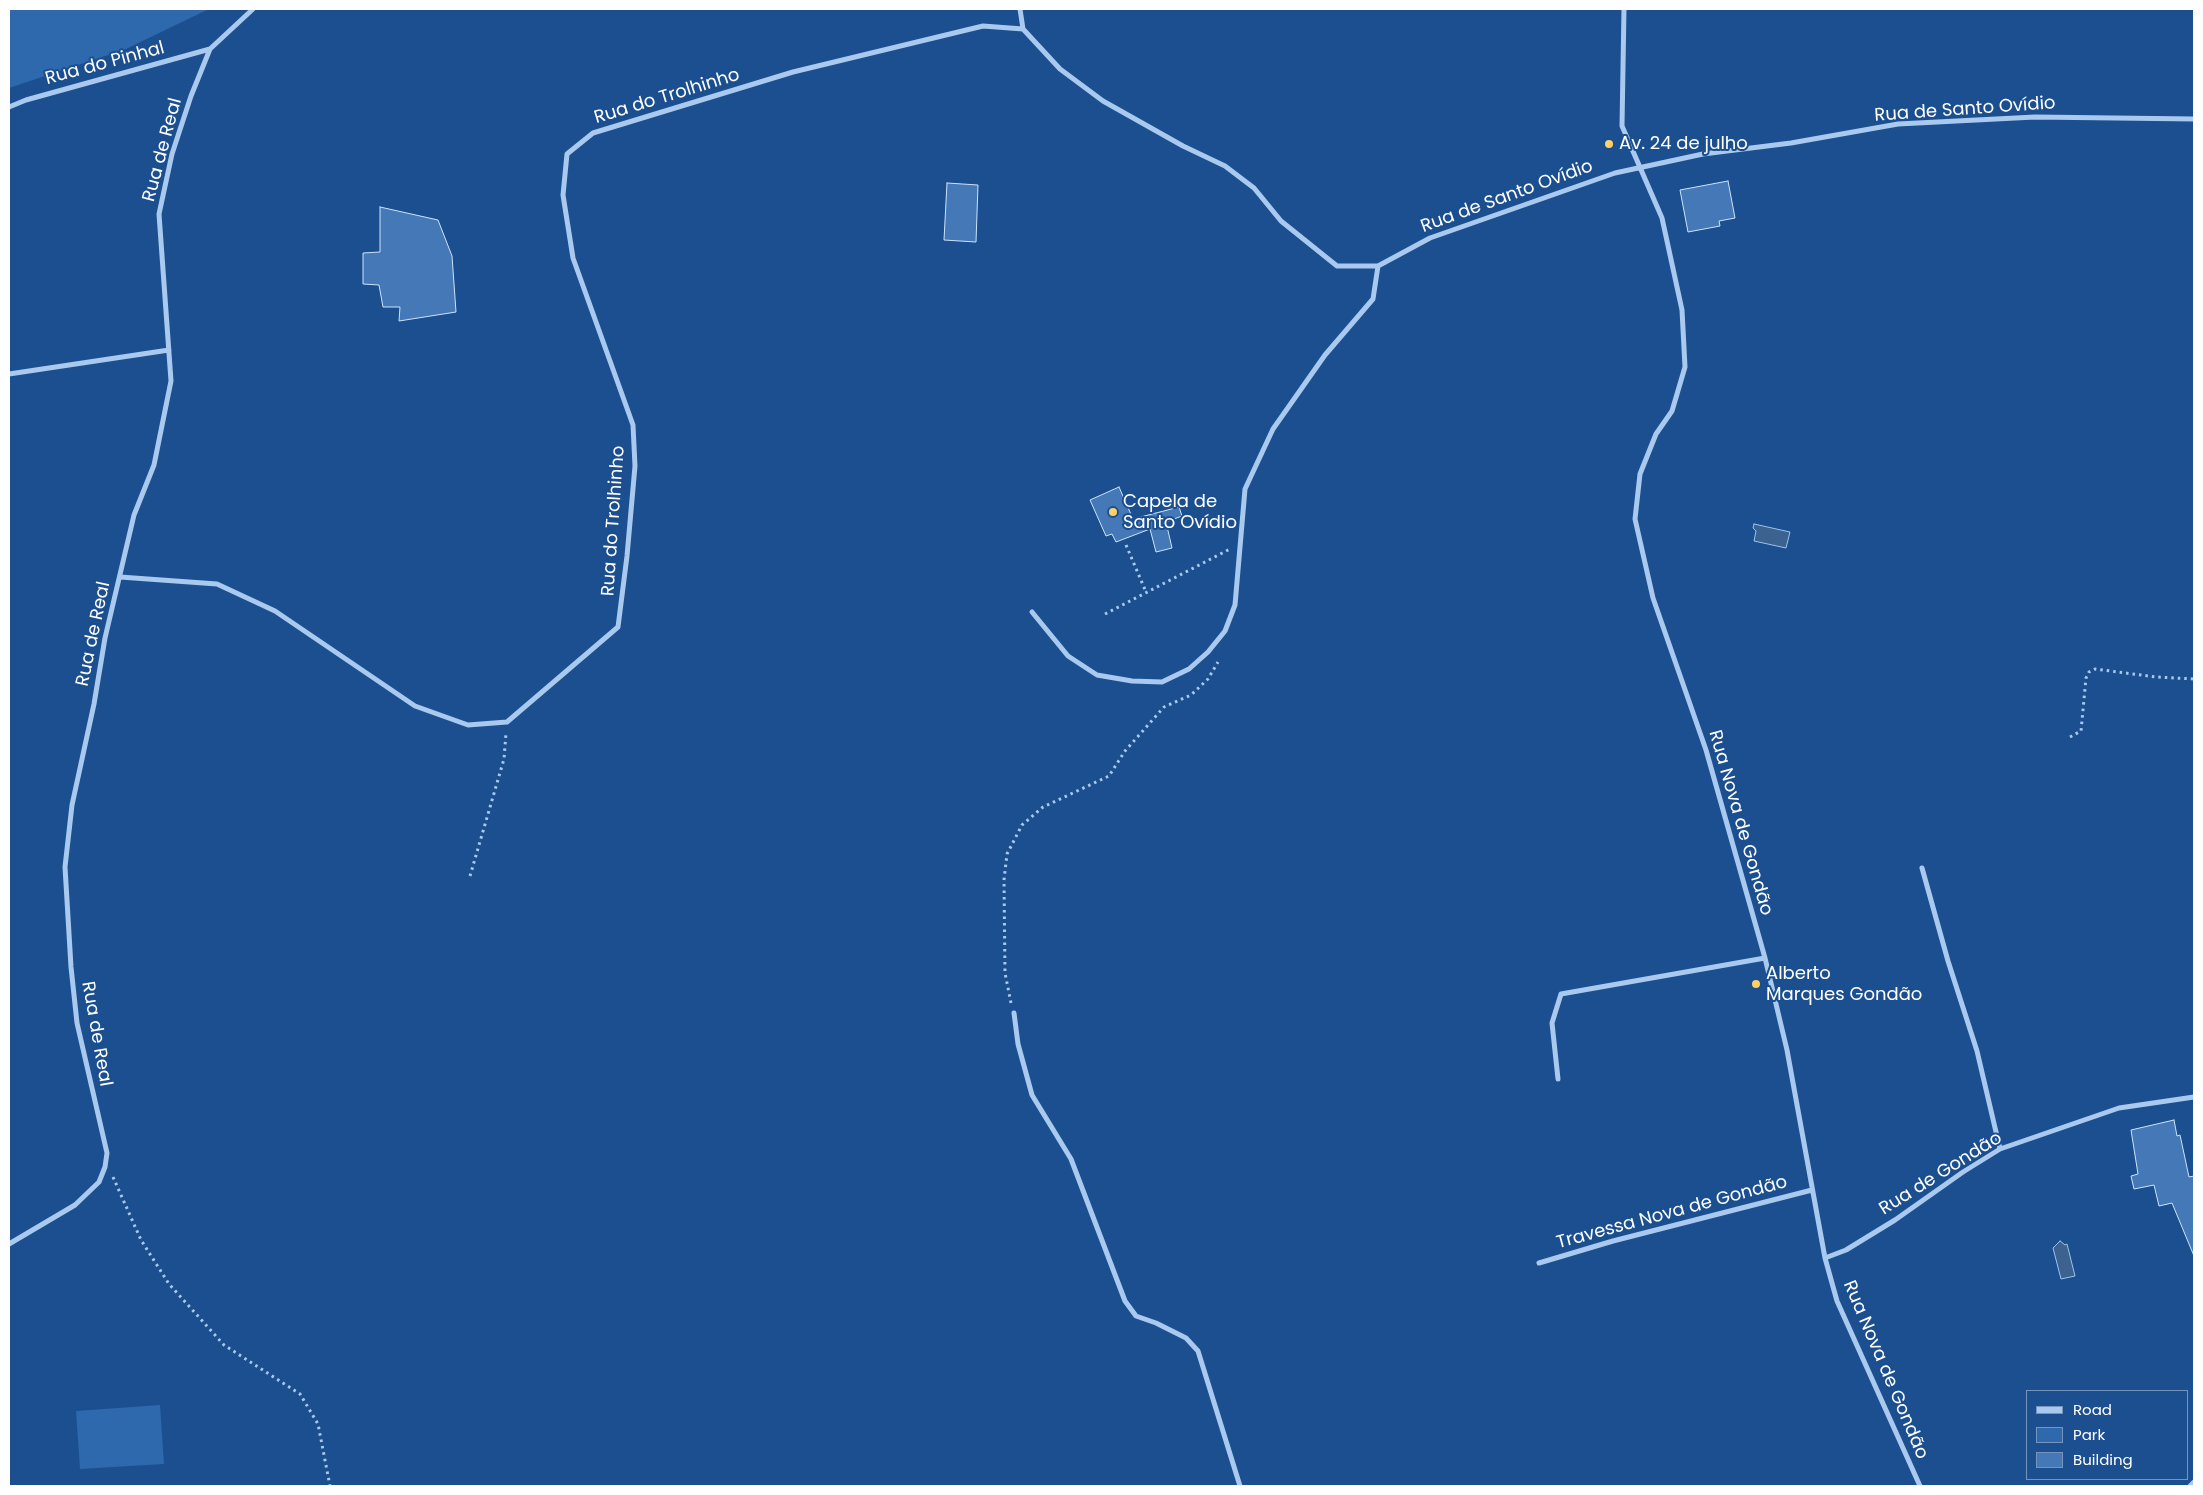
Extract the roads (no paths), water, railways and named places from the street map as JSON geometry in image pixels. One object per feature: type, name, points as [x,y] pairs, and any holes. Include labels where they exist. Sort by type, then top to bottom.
[{"type":"street","name":"Rua de Real","points":[[9,1244],[74,1204],[99,1182],[105,1167],[107,1153],[76,1023],[65,867],[72,805],[94,704],[105,638],[134,515],[154,465],[171,380],[159,214],[172,154],[191,96],[210,49],[253,9]]},
{"type":"street","points":[[1020,9],[1023,29]]},
{"type":"street","name":"Rua Nova de Gondão","points":[[1624,9],[1622,126],[1662,218],[1682,310],[1684,367],[1672,411],[1656,434],[1640,474],[1635,518],[1654,598],[1706,750],[1765,958],[1787,1050],[1825,1258],[1837,1301],[1920,1486]]},
{"type":"street","name":"Rua do Trolhinho","points":[[120,577],[217,584],[275,611],[415,706],[468,725],[506,722],[618,627],[627,556],[635,466],[633,425],[574,258],[563,195],[567,154],[592,133],[793,72],[983,26],[1023,29]]},
{"type":"street","name":"Rua de Santo Ovídio","points":[[1023,29],[1060,69],[1103,101],[1183,146],[1225,166],[1254,188],[1281,221],[1337,266],[1378,266],[1430,238],[1615,173],[1640,166],[1703,154],[1792,143],[1898,124],[2027,118],[2194,119]]},
{"type":"street","name":"Rua do Pinhal","points":[[9,107],[26,100],[210,49]]},
{"type":"street","points":[[1032,612],[1068,656],[1097,675],[1132,681],[1162,682],[1189,669],[1208,652],[1225,631],[1235,605],[1245,489],[1273,429],[1325,355],[1373,299],[1378,266]]},
{"type":"street","points":[[9,374],[169,350]]},
{"type":"street","points":[[1922,868],[1948,961],[1977,1051],[2000,1149]]},
{"type":"street","points":[[1558,1079],[1552,1022],[1561,994],[1765,958]]},
{"type":"street","points":[[1014,1013],[1018,1044],[1032,1095],[1071,1159],[1125,1301],[1136,1316],[1156,1323],[1186,1338],[1198,1351],[1240,1486]]},
{"type":"street","name":"Rua de Gondão","points":[[1825,1258],[1846,1250],[1895,1220],[1963,1172],[2000,1149],[2119,1108],[2194,1097]]},
{"type":"street","name":"Travessa Nova de Gondão","points":[[1539,1263],[1613,1241],[1812,1190]]},
{"type":"street","points":[[2190,1486],[2194,1482]]},
{"type":"place","name":"Av. 24 de julho","points":[[1609,144]]},
{"type":"place","name":"Capela de Santo Ovídio","points":[[1113,512]]},
{"type":"place","name":"Alberto Marques Gondão","points":[[1756,984]]}]
